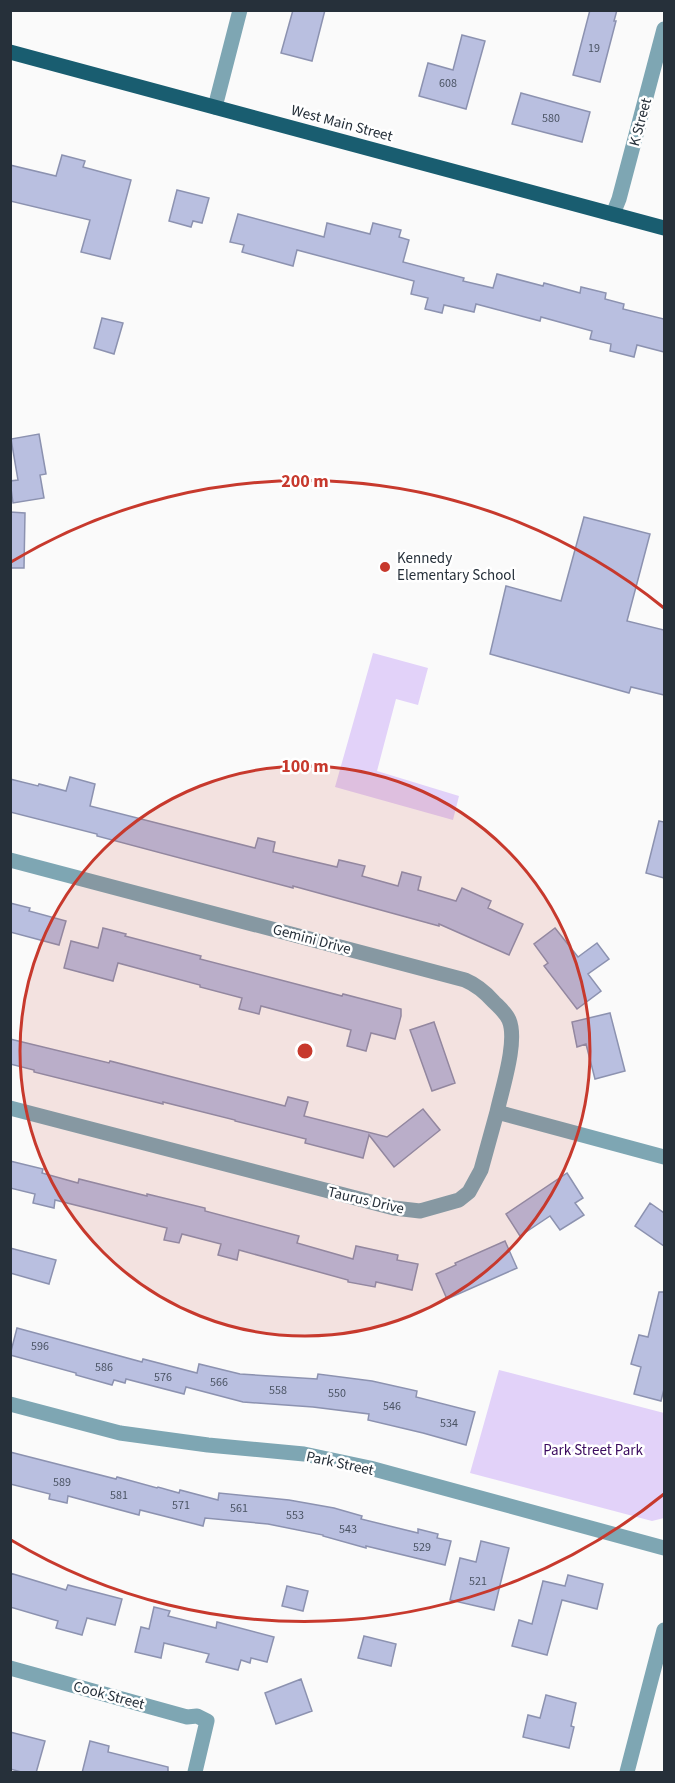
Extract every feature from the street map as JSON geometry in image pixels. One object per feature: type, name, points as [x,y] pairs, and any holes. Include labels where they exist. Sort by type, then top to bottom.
[{"type":"main road","name":"West Main Street","points":[[10,52],[664,228]]},
{"type":"street","points":[[215,107],[240,10]]},
{"type":"street","name":"K Street","points":[[613,214],[619,200],[664,28]]},
{"type":"street","name":"Gemini Drive","points":[[10,860],[472,983],[504,1012],[511,1028],[513,1040],[497,1112]]},
{"type":"street","name":"Taurus Drive","points":[[10,1108],[383,1205],[420,1211],[459,1200],[469,1192],[481,1170],[497,1112]]},
{"type":"street","points":[[497,1112],[664,1157]]},
{"type":"street","name":"Park Street","points":[[10,1404],[120,1433],[208,1445],[304,1454],[370,1468],[664,1548]]},
{"type":"street","points":[[627,1773],[664,1630]]},
{"type":"street","name":"Cook Street","points":[[10,1668],[187,1717],[197,1716],[207,1721],[195,1773]]},
{"type":"green space","points":[[373,653],[428,668],[418,705],[396,699],[377,771],[459,796],[453,820],[335,787]]},
{"type":"green space","name":"Park Street Park","points":[[499,1370],[664,1413],[664,1518],[652,1521],[470,1473]]},
{"type":"building","points":[[293,10],[325,10],[312,61],[281,53]]},
{"type":"building","points":[[590,10],[617,10],[600,82],[573,75]]},
{"type":"building","points":[[462,35],[485,41],[466,109],[419,96],[428,63],[453,70]]},
{"type":"building","points":[[521,93],[590,112],[582,142],[512,124]]},
{"type":"building","points":[[62,155],[85,161],[83,167],[131,180],[110,259],[81,252],[90,220],[10,201],[10,165],[56,176]]},
{"type":"building","points":[[177,190],[209,198],[202,223],[193,221],[191,227],[169,221]]},
{"type":"building","points":[[238,214],[324,237],[327,223],[370,234],[373,223],[401,230],[399,237],[409,240],[403,262],[464,278],[463,281],[493,288],[497,274],[580,293],[581,287],[606,293],[605,299],[624,304],[623,309],[664,319],[664,352],[637,345],[634,357],[610,351],[611,344],[590,339],[592,331],[541,317],[540,321],[476,304],[474,312],[444,305],[442,313],[425,309],[428,298],[411,294],[414,281],[297,250],[293,266],[242,252],[244,245],[230,242]]},
{"type":"building","points":[[102,318],[123,323],[114,354],[94,348]]},
{"type":"building","points":[[39,434],[46,474],[40,475],[44,498],[13,503],[10,481],[18,480],[11,439]]},
{"type":"building","points":[[10,512],[25,513],[24,568],[10,568]]},
{"type":"building","points":[[584,517],[650,534],[627,621],[664,630],[664,695],[631,687],[629,693],[490,654],[506,586],[561,601]]},
{"type":"building","points":[[70,777],[95,784],[90,806],[255,848],[258,838],[275,842],[273,852],[337,867],[339,860],[365,866],[362,876],[398,886],[402,872],[421,877],[418,890],[456,901],[462,888],[491,901],[488,908],[523,924],[509,955],[439,924],[439,926],[293,886],[293,888],[10,812],[10,779],[66,791]]},
{"type":"building","points":[[659,821],[664,822],[664,878],[646,873]]},
{"type":"building","points":[[10,903],[30,908],[29,911],[66,921],[59,945],[10,932]]},
{"type":"building","points":[[103,928],[201,956],[200,959],[401,1009],[395,1039],[371,1033],[366,1051],[347,1046],[351,1030],[261,1006],[259,1014],[239,1009],[242,998],[200,987],[200,985],[118,963],[113,981],[64,968],[71,941],[98,948]]},
{"type":"building","points":[[555,928],[578,957],[597,943],[609,959],[588,974],[601,991],[577,1009],[544,966],[548,963],[534,944]]},
{"type":"building","points":[[610,1013],[625,1071],[595,1079],[586,1044],[577,1047],[572,1022]]},
{"type":"building","points":[[434,1022],[455,1083],[432,1091],[410,1030]]},
{"type":"building","points":[[10,1039],[109,1063],[110,1061],[285,1106],[288,1097],[308,1102],[304,1116],[387,1137],[423,1109],[440,1130],[394,1167],[369,1135],[363,1158],[305,1143],[306,1139],[235,1120],[34,1072],[34,1070],[10,1064]]},
{"type":"building","points":[[10,1161],[43,1169],[42,1173],[78,1183],[79,1179],[205,1208],[205,1211],[299,1236],[297,1243],[353,1259],[356,1246],[398,1255],[397,1260],[418,1264],[412,1290],[376,1282],[375,1287],[348,1282],[348,1280],[239,1250],[237,1260],[218,1255],[221,1244],[182,1234],[179,1243],[164,1240],[167,1228],[55,1200],[54,1208],[33,1203],[35,1194],[10,1188]]},
{"type":"building","points":[[567,1173],[583,1198],[575,1203],[584,1215],[560,1230],[550,1216],[520,1236],[506,1214]]},
{"type":"building","points":[[650,1203],[664,1213],[664,1246],[635,1226]]},
{"type":"building","points":[[505,1241],[517,1268],[447,1299],[436,1274]]},
{"type":"building","points":[[10,1248],[56,1260],[49,1284],[10,1273]]},
{"type":"building","points":[[659,1292],[664,1292],[664,1389],[661,1401],[634,1394],[641,1367],[631,1364],[639,1335],[648,1337]]},
{"type":"building","points":[[17,1328],[142,1362],[143,1359],[197,1373],[199,1364],[240,1374],[317,1379],[318,1374],[372,1381],[417,1391],[416,1397],[475,1412],[466,1445],[368,1420],[369,1414],[243,1402],[186,1387],[184,1394],[126,1379],[125,1383],[114,1380],[112,1385],[10,1355]]},
{"type":"building","points":[[10,1452],[116,1479],[117,1477],[157,1488],[179,1493],[180,1490],[218,1500],[219,1493],[289,1500],[334,1508],[362,1516],[361,1519],[418,1533],[418,1529],[438,1534],[437,1538],[451,1541],[445,1565],[268,1524],[205,1518],[203,1526],[140,1510],[139,1515],[68,1496],[67,1503],[49,1499],[50,1494],[10,1484]]},
{"type":"building","points":[[481,1541],[509,1548],[494,1610],[450,1600],[460,1558],[476,1562]]},
{"type":"building","points":[[10,1573],[66,1590],[68,1585],[122,1599],[115,1625],[87,1618],[82,1635],[56,1628],[58,1621],[10,1607]]},
{"type":"building","points":[[568,1575],[603,1584],[597,1609],[562,1600],[547,1655],[512,1646],[519,1620],[532,1624],[543,1581],[565,1586]]},
{"type":"building","points":[[287,1586],[308,1591],[303,1611],[282,1606]]},
{"type":"building","points":[[154,1607],[170,1611],[168,1616],[216,1628],[217,1622],[274,1637],[267,1662],[251,1658],[250,1663],[241,1660],[238,1670],[206,1662],[209,1654],[164,1643],[161,1658],[135,1652],[141,1627],[149,1629]]},
{"type":"building","points":[[364,1636],[396,1644],[391,1666],[358,1658]]},
{"type":"building","points":[[301,1679],[312,1711],[276,1724],[265,1693]]},
{"type":"building","points":[[546,1695],[576,1703],[569,1748],[523,1737],[528,1715],[540,1718]]},
{"type":"building","points":[[10,1732],[45,1741],[36,1773],[10,1769]]},
{"type":"building","points":[[90,1741],[109,1746],[108,1752],[168,1767],[168,1773],[82,1773]]},
{"type":"place","name":"Kennedy Elementary School","points":[[385,567]]}]
